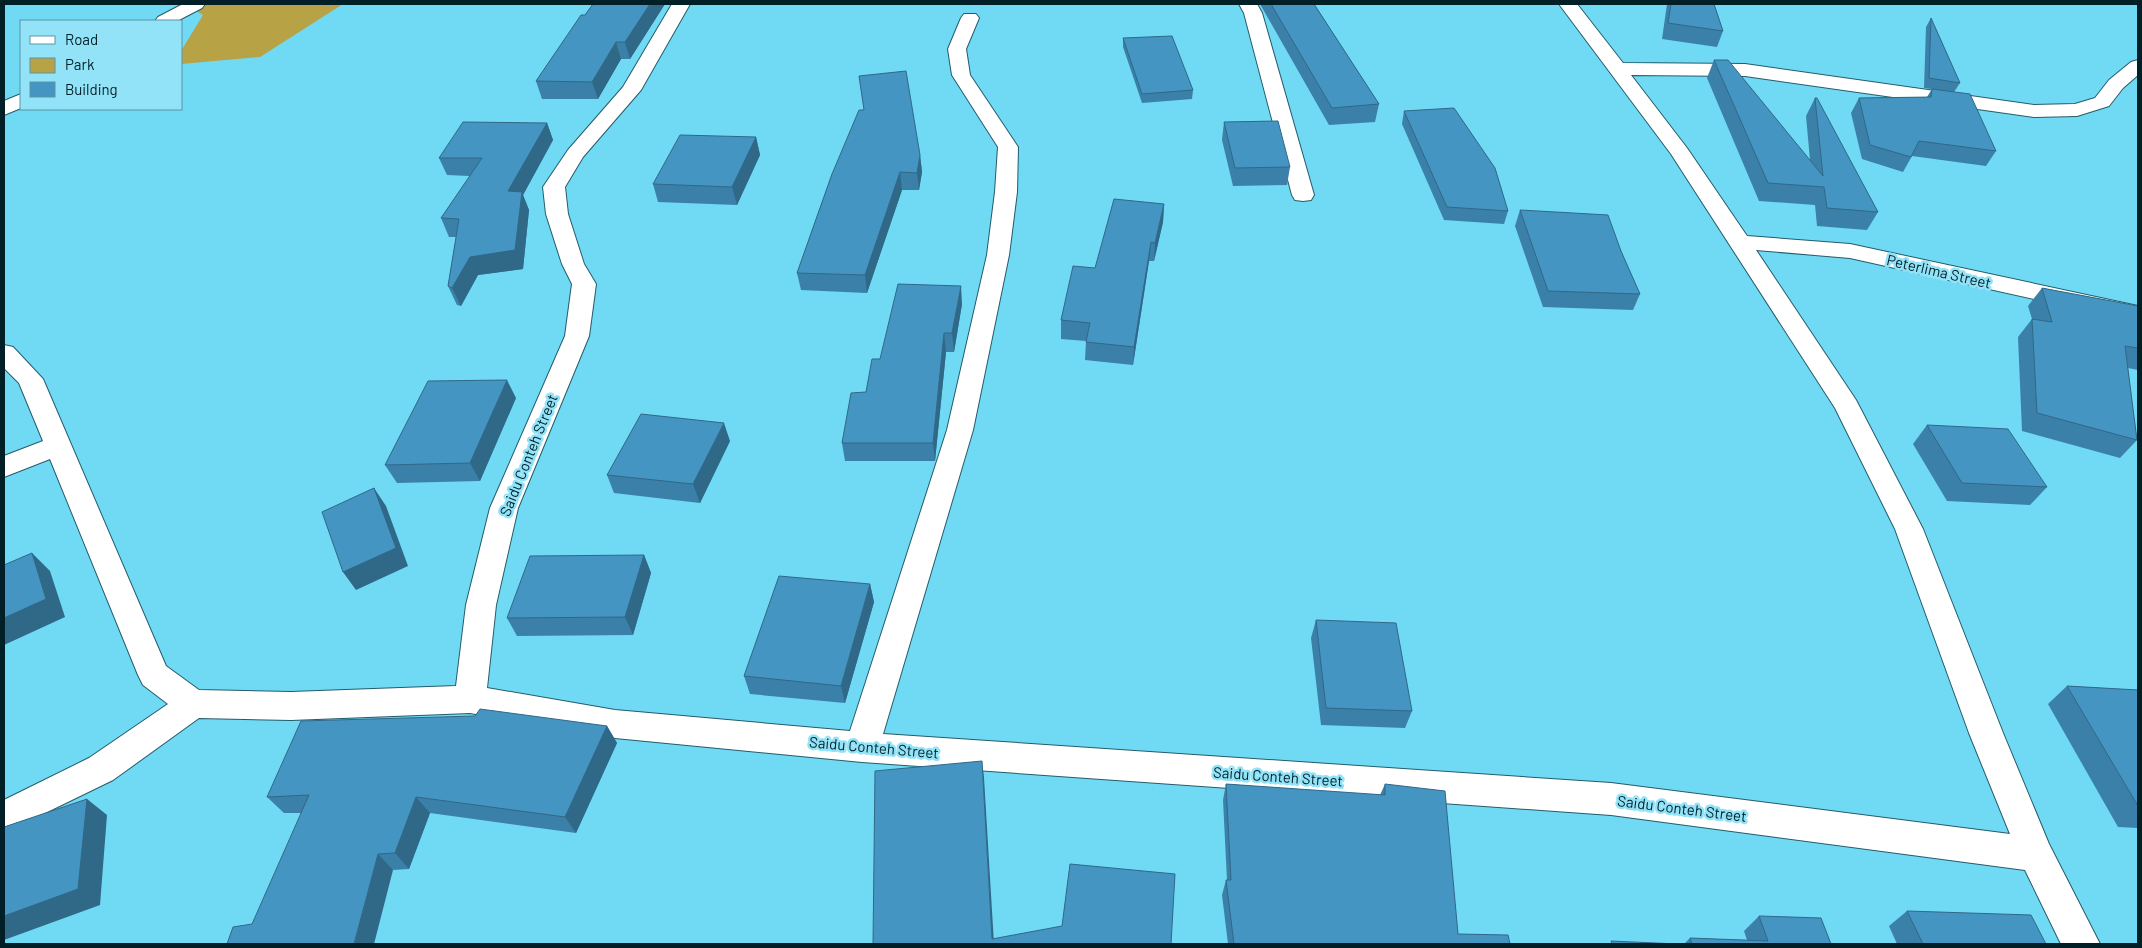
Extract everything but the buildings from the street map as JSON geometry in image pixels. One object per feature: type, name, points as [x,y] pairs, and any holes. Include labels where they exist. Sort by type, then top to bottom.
[{"type":"street","points":[[166,20],[196,4]]},
{"type":"street","name":"Saidu Conteh Street","points":[[681,4],[631,90],[575,154],[554,186],[558,214],[573,264],[584,284],[577,336],[504,508],[481,605],[470,699],[615,724],[862,747],[1611,799],[2036,854]]},
{"type":"street","points":[[1248,4],[1253,13],[1303,195]]},
{"type":"street","points":[[1568,4],[1680,152],[1847,406],[1909,529],[1986,733],[2036,854],[2081,944]]},
{"type":"street","points":[[862,747],[960,430],[998,255],[1006,192],[1008,147],[961,75],[957,48],[970,18]]},
{"type":"street","points":[[1618,69],[1745,70],[2034,111],[2077,110],[2102,102],[2116,84],[2138,66]]},
{"type":"street","points":[[4,110],[20,101]]},
{"type":"street","name":"Peterlima Street","points":[[1738,242],[1850,251],[2138,314]]},
{"type":"street","points":[[4,353],[30,380],[154,675],[193,704],[291,706],[470,699]]},
{"type":"street","points":[[4,467],[57,446]]},
{"type":"street","points":[[4,817],[101,769],[193,704]]},
{"type":"green space","points":[[184,4],[343,4],[260,57],[182,64],[182,49],[203,15]]}]
